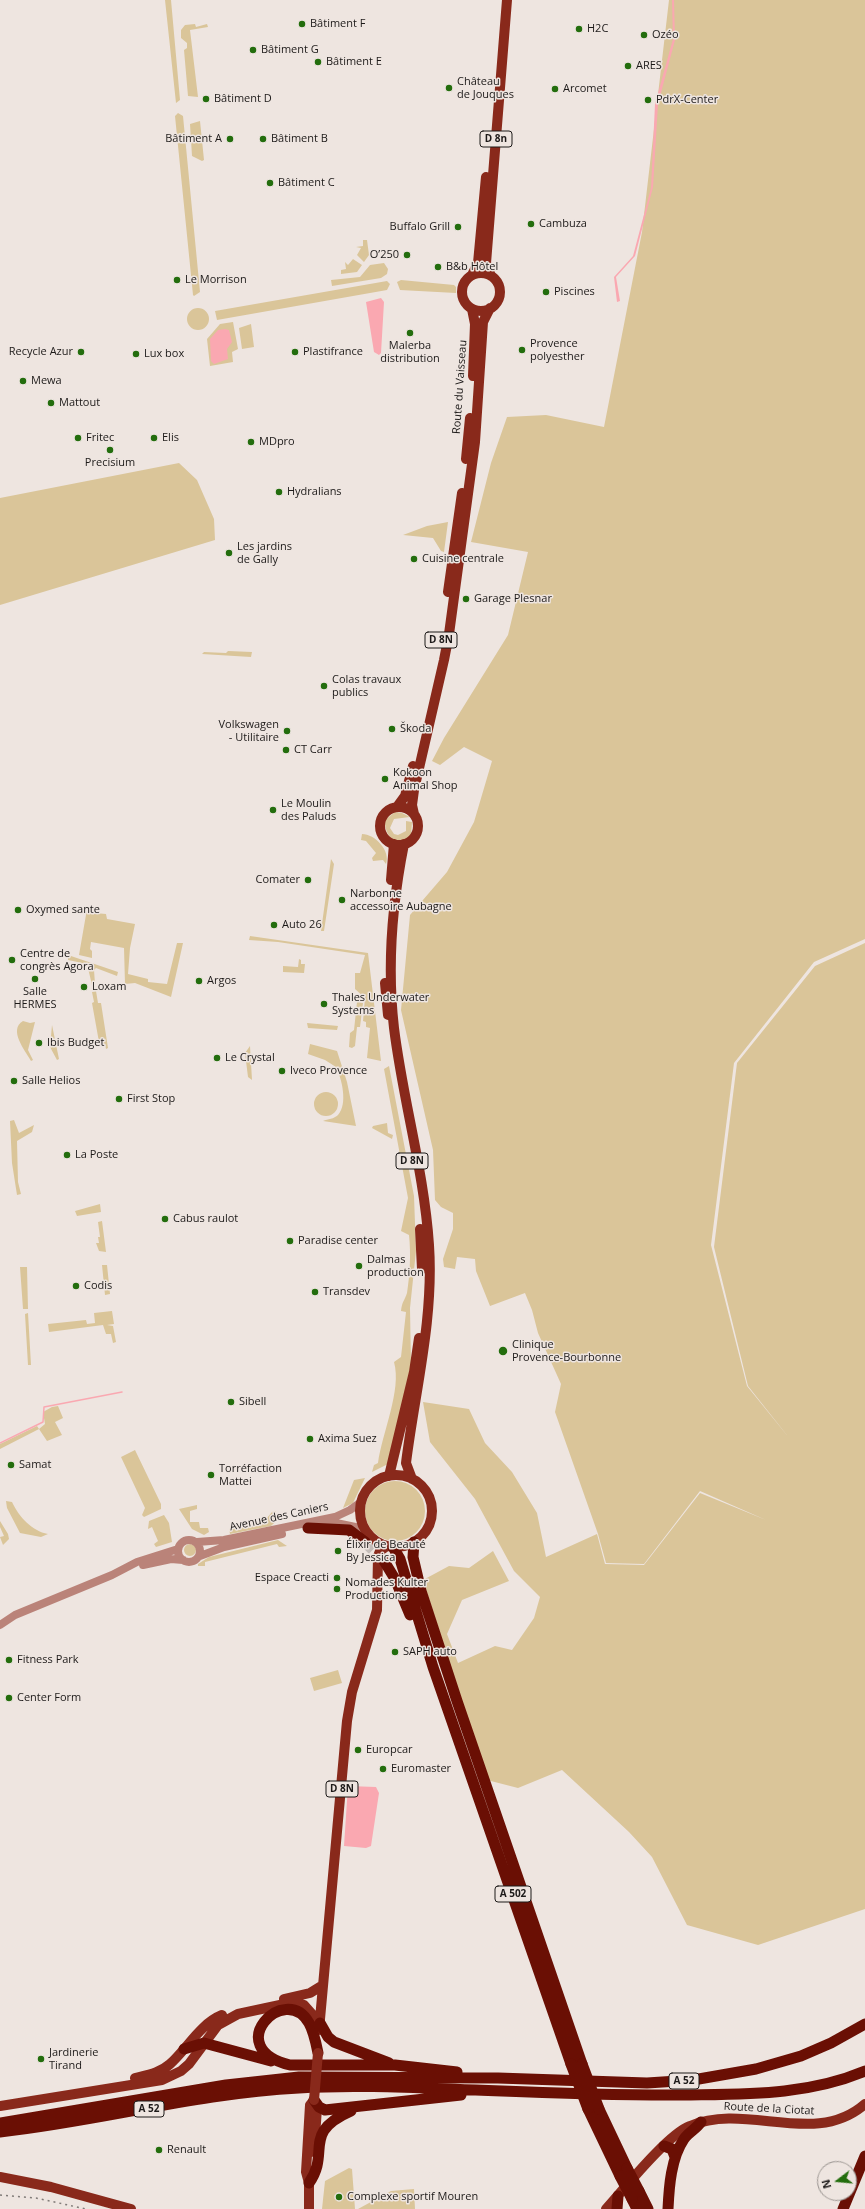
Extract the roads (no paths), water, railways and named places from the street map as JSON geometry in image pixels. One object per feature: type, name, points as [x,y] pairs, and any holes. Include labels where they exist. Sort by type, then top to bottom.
[{"type":"highway","points":[[308,1528],[349,1530],[367,1536]]},
{"type":"highway","name":"A 502","points":[[414,1542],[414,1564],[438,1645],[577,2064]]},
{"type":"highway","name":"A 502","points":[[390,1547],[400,1559],[433,1667],[594,2109],[636,2200],[648,2209]]},
{"type":"highway","points":[[384,1561],[395,1579],[433,1667]]},
{"type":"highway","points":[[276,2062],[266,2055],[261,2048],[259,2035],[265,2019],[277,2011],[292,2010],[302,2015],[308,2022],[314,2034],[318,2052]]},
{"type":"highway","points":[[320,2023],[328,2037],[334,2042],[395,2065]]},
{"type":"highway","name":"A 52","points":[[0,2123],[266,2080],[332,2076],[494,2078],[648,2083],[725,2076],[801,2056],[831,2043],[865,2024]]},
{"type":"highway","points":[[184,2049],[204,2043],[276,2062],[307,2066],[395,2065],[434,2068],[494,2078]]},
{"type":"highway","name":"A 52","points":[[0,2132],[268,2090],[362,2086],[665,2095],[756,2094],[809,2087],[833,2082],[865,2071]]},
{"type":"highway","points":[[314,2100],[319,2107],[325,2110],[495,2091]]},
{"type":"highway","points":[[309,2183],[316,2173],[317,2152],[322,2132],[328,2124],[337,2117],[359,2107]]},
{"type":"highway","points":[[668,2209],[675,2157],[684,2140],[696,2130],[701,2122]]},
{"type":"highway","points":[[664,2146],[672,2149],[675,2157]]},
{"type":"highway","points":[[843,2209],[865,2156]]},
{"type":"highway","points":[[617,2209],[618,2196]]},
{"type":"main road","name":"D 8N","points":[[472,275],[478,263],[502,0]]},
{"type":"main road","name":"D 8n","points":[[492,276],[486,263],[507,0]]},
{"type":"main road","points":[[482,273],[492,276],[498,284],[498,300],[490,308],[481,311],[472,308],[465,302],[462,292],[464,282],[472,275],[482,273]]},
{"type":"main road","name":"Route du Vaisseau","points":[[397,807],[405,796],[436,670],[466,467],[476,324],[472,308]]},
{"type":"main road","name":"Route du Vaisseau","points":[[414,814],[412,805],[414,790],[444,660],[470,484],[479,393],[483,322],[490,308]]},
{"type":"main road","points":[[397,807],[405,808],[414,814],[418,823],[416,833],[411,840],[399,844],[384,837],[381,822],[386,813],[397,807]]},
{"type":"main road","name":"D 8N","points":[[389,1476],[414,1372],[420,1325],[422,1275],[419,1206],[395,1072],[386,1001],[385,939],[399,844]]},
{"type":"main road","name":"D 8N","points":[[399,844],[392,932],[391,977],[394,1028],[420,1164],[429,1247],[427,1325],[406,1463],[412,1479]]},
{"type":"main road","points":[[397,1475],[412,1479],[424,1489],[428,1496],[432,1510],[427,1529],[414,1542],[404,1546],[390,1547],[367,1536],[360,1513],[361,1502],[369,1487],[378,1480],[389,1476],[397,1475]]},
{"type":"main road","name":"D 8N","points":[[367,1536],[378,1597]]},
{"type":"main road","name":"D 8N","points":[[309,2209],[309,2183],[313,2172],[317,2108],[314,2100],[347,1721],[352,1692],[374,1624],[378,1597],[378,1556],[380,1551],[390,1547]]},
{"type":"main road","points":[[69,2095],[155,2073],[169,2065],[204,2028],[218,2017],[240,2009],[310,1993],[323,1985]]},
{"type":"main road","points":[[310,1993],[322,2002]]},
{"type":"main road","points":[[0,2106],[162,2080],[181,2071],[189,2064],[218,2024],[238,2014],[294,2002],[304,2006],[320,2023]]},
{"type":"main road","points":[[304,2006],[322,2002]]},
{"type":"main road","name":"Route de la Ciotat","points":[[606,2209],[679,2131],[701,2122],[737,2117],[806,2125],[825,2124],[850,2116],[865,2104]]},
{"type":"main road","points":[[0,2176],[51,2187],[131,2209]]},
{"type":"main road","points":[[102,2201],[120,2209]]},
{"type":"street","name":"Avenue des Caniers","points":[[197,1542],[224,1540],[335,1517],[350,1510],[361,1502]]},
{"type":"street","name":"Avenue des Caniers","points":[[200,1556],[224,1547],[308,1528]]},
{"type":"street","points":[[112,1575],[171,1559],[190,1562],[200,1556],[201,1548],[197,1542],[186,1540],[180,1544],[178,1549],[179,1555],[183,1560]]},
{"type":"street","points":[[0,1625],[15,1615],[112,1575],[137,1562],[178,1549]]},
{"type":"waterway","points":[[0,1443],[43,1422],[44,1407],[122,1392]]},
{"type":"tunnel","points":[[365,1542],[384,1561]]},
{"type":"railway","points":[[0,2195],[36,2198],[86,2209]]},
{"type":"place","name":"Bâtiment F","points":[[302,24]]},
{"type":"place","name":"H2C","points":[[579,29]]},
{"type":"place","name":"Ozéo","points":[[644,35]]},
{"type":"place","name":"Bâtiment G","points":[[253,50]]},
{"type":"place","name":"Bâtiment E","points":[[318,62]]},
{"type":"place","name":"ARES","points":[[628,66]]},
{"type":"place","name":"Château de Jouques","points":[[449,88]]},
{"type":"place","name":"Arcomet","points":[[555,89]]},
{"type":"place","name":"Bâtiment D","points":[[206,99]]},
{"type":"place","name":"PdrX-Center","points":[[648,100]]},
{"type":"place","name":"Bâtiment A","points":[[230,139]]},
{"type":"place","name":"Bâtiment B","points":[[263,139]]},
{"type":"place","name":"Bâtiment C","points":[[270,183]]},
{"type":"place","name":"Cambuza","points":[[531,224]]},
{"type":"place","name":"Buffalo Grill","points":[[458,227]]},
{"type":"place","name":"O’250","points":[[407,255]]},
{"type":"place","name":"B&b Hôtel","points":[[438,267]]},
{"type":"place","name":"Le Morrison","points":[[177,280]]},
{"type":"place","name":"Piscines","points":[[546,292]]},
{"type":"place","name":"Malerba distribution","points":[[410,333]]},
{"type":"place","name":"Provence polyesther","points":[[522,350]]},
{"type":"place","name":"Recycle Azur","points":[[81,352]]},
{"type":"place","name":"Plastifrance","points":[[295,352]]},
{"type":"place","name":"Lux box","points":[[136,354]]},
{"type":"place","name":"Mewa","points":[[23,381]]},
{"type":"place","name":"Mattout","points":[[51,403]]},
{"type":"place","name":"Fritec","points":[[78,438]]},
{"type":"place","name":"Elis","points":[[154,438]]},
{"type":"place","name":"MDpro","points":[[251,442]]},
{"type":"place","name":"Precisium","points":[[110,450]]},
{"type":"place","name":"Hydralians","points":[[279,492]]},
{"type":"place","name":"Les jardins de Gally","points":[[229,553]]},
{"type":"place","name":"Cuisine centrale","points":[[414,559]]},
{"type":"place","name":"Garage Plesnar","points":[[466,599]]},
{"type":"place","name":"Colas travaux publics","points":[[324,686]]},
{"type":"place","name":"Škoda","points":[[392,729]]},
{"type":"place","name":"Volkswagen - Utilitaire","points":[[287,731]]},
{"type":"place","name":"CT Carr","points":[[286,750]]},
{"type":"place","name":"Kokoon Animal Shop","points":[[385,779]]},
{"type":"place","name":"Le Moulin des Paluds","points":[[273,810]]},
{"type":"place","name":"Comater","points":[[308,880]]},
{"type":"place","name":"Narbonne accessoire Aubagne","points":[[342,900]]},
{"type":"place","name":"Oxymed sante","points":[[18,910]]},
{"type":"place","name":"Auto 26","points":[[274,925]]},
{"type":"place","name":"Centre de congrès Agora","points":[[12,960]]},
{"type":"place","name":"Salle HERMES","points":[[35,979]]},
{"type":"place","name":"Argos","points":[[199,981]]},
{"type":"place","name":"Loxam","points":[[84,987]]},
{"type":"place","name":"Thales Underwater Systems","points":[[324,1004]]},
{"type":"place","name":"Ibis Budget","points":[[39,1043]]},
{"type":"place","name":"Le Crystal","points":[[217,1058]]},
{"type":"place","name":"Iveco Provence","points":[[282,1071]]},
{"type":"place","name":"Salle Helios","points":[[14,1081]]},
{"type":"place","name":"First Stop","points":[[119,1099]]},
{"type":"place","name":"La Poste","points":[[67,1155]]},
{"type":"place","name":"Cabus raulot","points":[[165,1219]]},
{"type":"place","name":"Paradise center","points":[[290,1241]]},
{"type":"place","name":"Dalmas production","points":[[359,1266]]},
{"type":"place","name":"Codis","points":[[76,1286]]},
{"type":"place","name":"Transdev","points":[[315,1292]]},
{"type":"place","name":"Clinique Provence-Bourbonne","points":[[503,1351]]},
{"type":"place","name":"Sibell","points":[[231,1402]]},
{"type":"place","name":"Axima Suez","points":[[310,1439]]},
{"type":"place","name":"Samat","points":[[11,1465]]},
{"type":"place","name":"Torréfaction Mattei","points":[[211,1475]]},
{"type":"place","name":"Élixir de Beauté By Jessica","points":[[338,1551]]},
{"type":"place","name":"Espace Creacti","points":[[337,1578]]},
{"type":"place","name":"Nomades Kulter Productions","points":[[337,1589]]},
{"type":"place","name":"SAPH auto","points":[[395,1652]]},
{"type":"place","name":"Fitness Park","points":[[9,1660]]},
{"type":"place","name":"Center Form","points":[[9,1698]]},
{"type":"place","name":"Europcar","points":[[358,1750]]},
{"type":"place","name":"Euromaster","points":[[383,1769]]},
{"type":"place","name":"Jardinerie Tirand","points":[[41,2059]]},
{"type":"place","name":"Renault","points":[[159,2150]]},
{"type":"place","name":"Complexe sportif Mouren","points":[[339,2197]]}]
